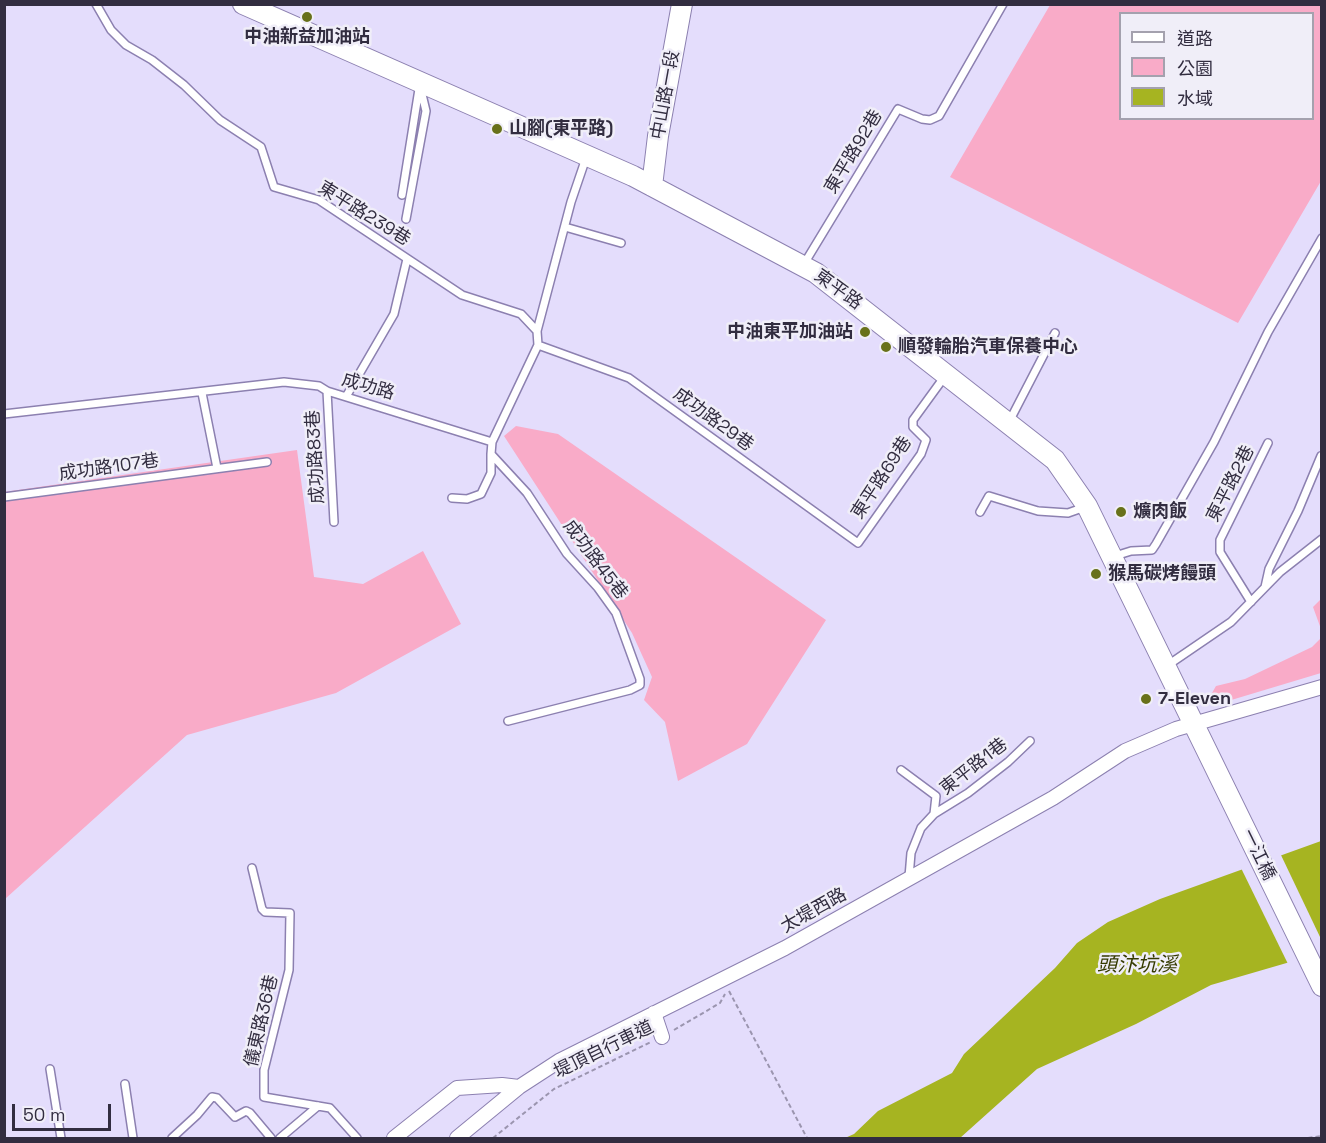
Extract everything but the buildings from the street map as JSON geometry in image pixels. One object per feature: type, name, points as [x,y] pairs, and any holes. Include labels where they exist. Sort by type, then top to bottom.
[{"type":"main road","name":"東平路","points":[[243,4],[587,155],[652,186],[827,280],[948,373],[1055,460],[1088,506],[1195,724]]},
{"type":"main road","name":"中山路一段","points":[[652,186],[658,136],[682,4]]},
{"type":"main road","name":"一江橋","points":[[1195,724],[1322,986]]},
{"type":"street","name":"太堤西路","points":[[457,1138],[519,1087],[559,1061],[785,948],[1053,798],[1125,751],[1160,735],[1322,687]]},
{"type":"street","points":[[654,1013],[662,1037]]},
{"type":"street","points":[[394,1138],[457,1088],[502,1085],[519,1087]]},
{"type":"lane","name":"東平路239巷","points":[[96,4],[111,30],[126,45],[160,66],[220,120],[261,147],[274,187],[319,200],[462,295],[521,314],[537,331]]},
{"type":"lane","name":"東平路92巷","points":[[802,266],[898,109],[922,119],[930,120],[939,116],[1003,4]]},
{"type":"lane","points":[[402,195],[419,83]]},
{"type":"lane","points":[[406,219],[426,111],[419,83]]},
{"type":"lane","points":[[452,498],[467,500],[481,494],[491,473],[492,442],[538,345],[537,331],[587,155]]},
{"type":"lane","points":[[565,227],[621,243]]},
{"type":"lane","points":[[1113,557],[1131,551],[1152,550],[1156,544],[1214,442],[1268,332],[1322,238]]},
{"type":"lane","points":[[347,395],[394,314],[407,259]]},
{"type":"lane","points":[[1008,423],[1054,333]]},
{"type":"lane","name":"成功路29巷","points":[[538,345],[629,378],[858,543]]},
{"type":"lane","name":"東平路69巷","points":[[858,543],[921,454],[926,440],[913,427],[913,420],[948,373]]},
{"type":"lane","name":"成功路","points":[[4,414],[284,382],[319,386],[327,391],[347,395],[492,442]]},
{"type":"lane","name":"成功路83巷","points":[[327,391],[334,522]]},
{"type":"lane","points":[[202,393],[217,468]]},
{"type":"lane","name":"東平路2巷","points":[[1251,602],[1220,552],[1220,540],[1268,443]]},
{"type":"lane","name":"成功路45巷","points":[[491,454],[527,492],[567,554],[598,588],[616,613],[640,679],[640,685],[630,690],[508,721]]},
{"type":"lane","points":[[1265,587],[1269,569],[1298,511],[1321,456]]},
{"type":"lane","name":"成功路107巷","points":[[4,497],[267,462]]},
{"type":"lane","points":[[980,512],[989,495],[1044,511],[1068,513],[1088,506]]},
{"type":"lane","points":[[1166,667],[1231,622],[1280,572],[1322,539]]},
{"type":"lane","name":"東平路1巷","points":[[908,880],[914,845],[921,828],[934,814],[968,793],[1030,741]]},
{"type":"lane","name":"東平路1巷","points":[[901,770],[936,796],[934,814]]},
{"type":"lane","name":"儀東路36巷","points":[[252,868],[262,909],[265,912],[290,913],[289,970],[264,1070],[264,1097],[330,1108],[357,1138]]},
{"type":"lane","points":[[50,1069],[61,1138]]},
{"type":"lane","points":[[125,1084],[133,1138]]},
{"type":"lane","points":[[172,1138],[197,1116],[212,1097],[217,1098],[235,1117],[246,1112],[250,1113],[271,1138]]},
{"type":"lane","points":[[280,1138],[318,1106]]},
{"type":"path","name":"堤頂自行車道","points":[[493,1138],[554,1089],[662,1037],[720,1003],[728,989],[807,1138]]},
{"type":"path","points":[[1308,1138],[1322,1136]]},
{"type":"green space","points":[[1050,5],[1321,5],[1321,181],[1238,323],[950,177]]},
{"type":"green space","points":[[516,426],[558,434],[826,620],[747,744],[678,781],[665,722],[644,700],[652,677],[632,633],[504,436]]},
{"type":"green space","points":[[297,450],[314,577],[363,584],[423,551],[461,624],[336,693],[187,735],[5,899],[4,492]]},
{"type":"green space","points":[[1321,599],[1321,629],[1313,607]]},
{"type":"green space","points":[[1321,629],[1321,673],[1218,704],[1212,693],[1216,686],[1245,679],[1312,647],[1320,639]]},
{"type":"water","name":"頭汴坑溪","points":[[1321,841],[1321,959],[1290,962],[1211,985],[1136,1024],[1037,1069],[960,1138],[845,1138],[854,1134],[878,1111],[952,1073],[964,1054],[1055,968],[1077,943],[1108,922],[1160,899]]},
{"type":"pier","points":[[1280,853],[1321,939],[1322,962],[1289,966],[1241,868]]},
{"type":"place","name":"中油新益加油站","points":[[307,17]]},
{"type":"place","name":"山腳(東平路)","points":[[497,129]]},
{"type":"place","name":"中油東平加油站","points":[[865,332]]},
{"type":"place","name":"順發輪胎汽車保養中心","points":[[886,347]]},
{"type":"place","name":"爌肉飯","points":[[1121,512]]},
{"type":"place","name":"猴馬碳烤饅頭","points":[[1096,574]]},
{"type":"place","name":"7-Eleven","points":[[1146,699]]}]
